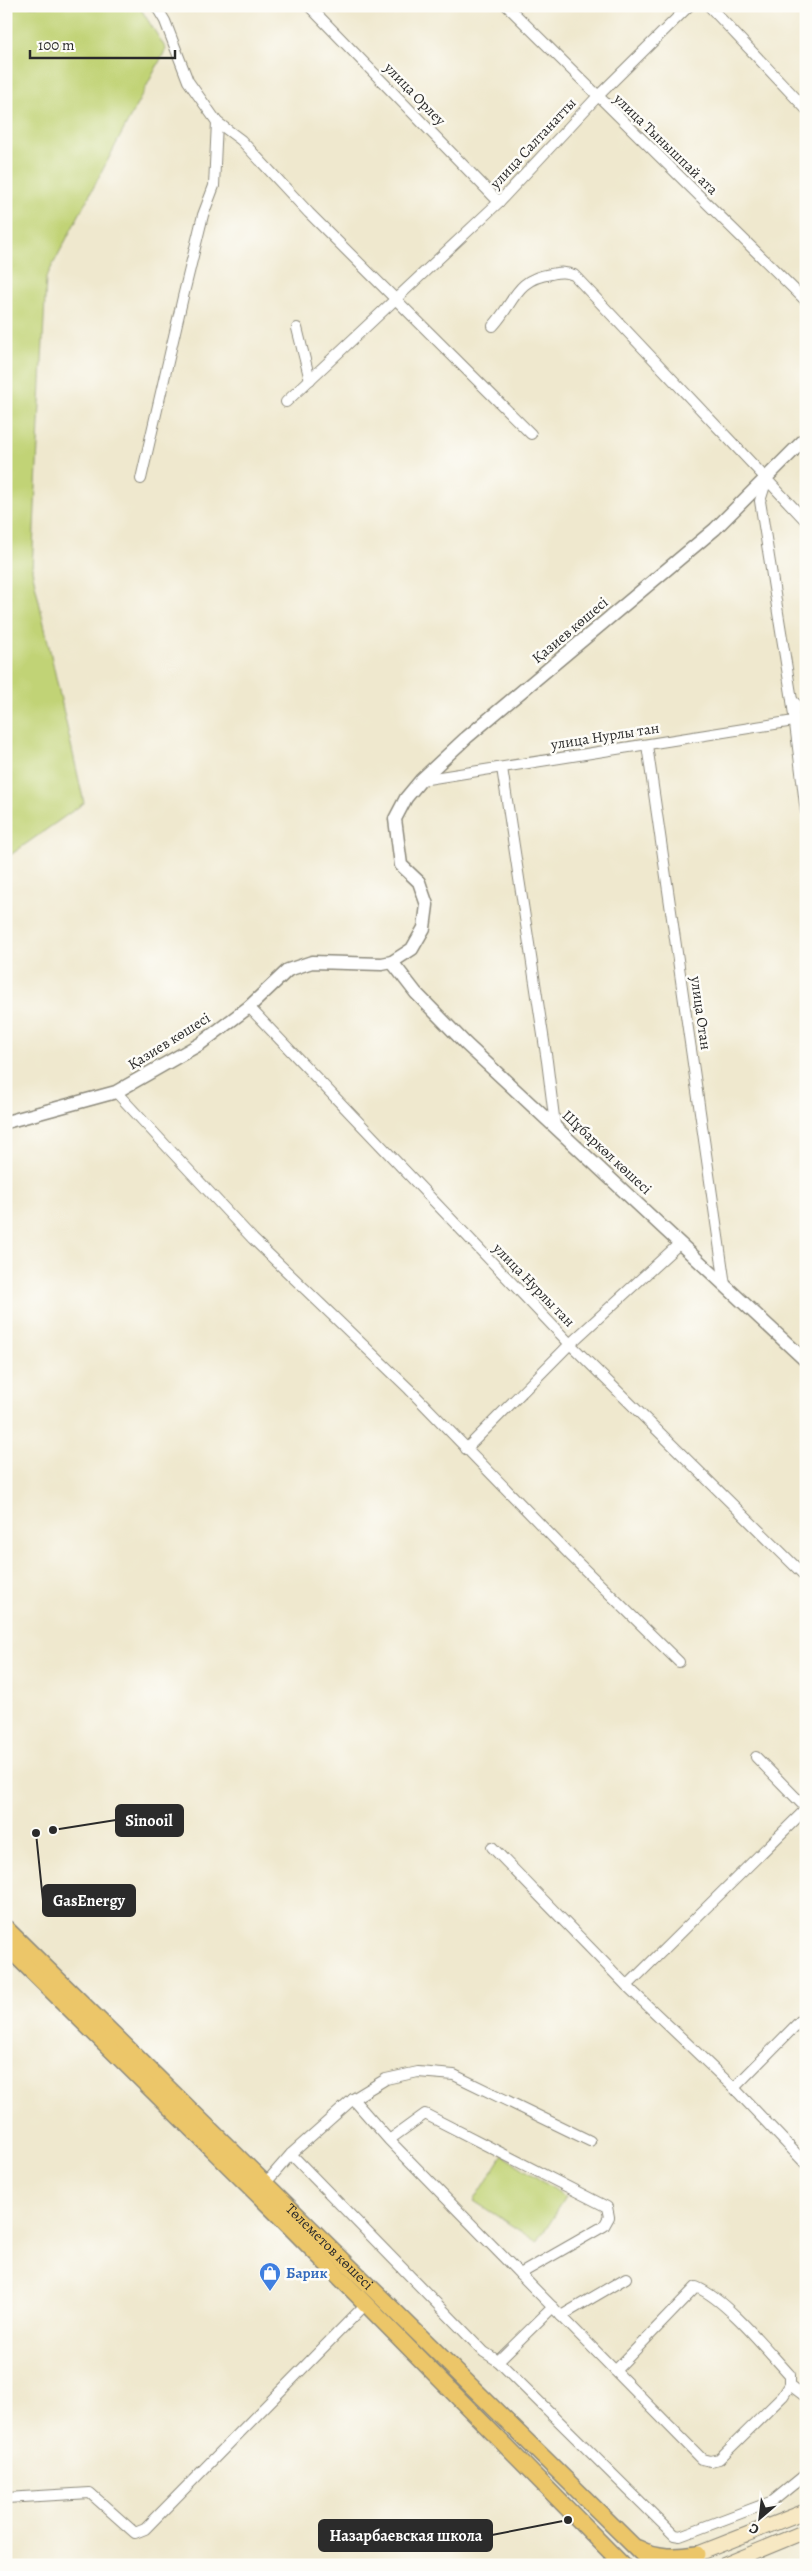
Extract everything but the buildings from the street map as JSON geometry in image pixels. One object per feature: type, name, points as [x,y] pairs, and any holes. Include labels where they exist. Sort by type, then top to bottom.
[{"type":"main road","name":"Төлеметов көшесі","points":[[6,1928],[263,2182],[281,2209],[366,2304],[619,2562]]},
{"type":"main road","name":"Төлеметов көшесі","points":[[6,1946],[653,2565]]},
{"type":"main road","points":[[681,2565],[697,2554],[806,2511]]},
{"type":"main road","points":[[724,2565],[806,2531]]},
{"type":"main road","points":[[630,2543],[644,2551],[675,2557],[697,2554]]},
{"type":"street","points":[[156,6],[165,21],[188,81],[217,122],[241,140],[309,213],[531,434]]},
{"type":"street","name":"улица Орлеу","points":[[309,6],[499,202]]},
{"type":"street","name":"улица Тынышпай ата","points":[[507,6],[597,97],[806,301]]},
{"type":"street","name":"улица Салтанатты","points":[[286,402],[499,202],[597,97],[689,6]]},
{"type":"street","points":[[709,6],[806,108]]},
{"type":"street","points":[[141,479],[203,216],[214,186],[217,122]]},
{"type":"street","points":[[493,326],[502,316],[514,294],[527,280],[538,275],[564,271],[574,275],[806,521]]},
{"type":"street","points":[[297,328],[310,380]]},
{"type":"street","name":"Қазиев көшесі","points":[[6,1122],[116,1092],[200,1044],[248,1007],[288,970],[312,962],[335,961],[382,964],[392,962],[412,949],[424,928],[427,905],[419,882],[401,864],[395,820],[406,798],[421,780],[476,729],[715,529],[806,438]]},
{"type":"street","points":[[766,479],[760,501],[792,700],[806,812]]},
{"type":"street","points":[[792,700],[806,714]]},
{"type":"street","name":"улица Нурлы тан","points":[[421,780],[794,720]]},
{"type":"street","name":"улица Отан","points":[[647,745],[725,1286]]},
{"type":"street","points":[[502,768],[547,1061],[554,1125]]},
{"type":"street","name":"Шұбаркөл көшесі","points":[[392,962],[434,1012],[806,1361]]},
{"type":"street","name":"улица Нурлы тан","points":[[248,1007],[570,1344],[806,1577]]},
{"type":"street","points":[[116,1092],[253,1238],[409,1389],[572,1557],[679,1662]]},
{"type":"street","points":[[466,1449],[570,1344],[680,1243]]},
{"type":"street","points":[[627,1986],[806,1808],[756,1757]]},
{"type":"street","points":[[492,1847],[627,1986],[734,2088],[806,2164]]},
{"type":"street","points":[[734,2088],[806,2014]]},
{"type":"street","points":[[263,2182],[271,2177],[291,2154],[353,2099],[386,2079],[418,2072],[454,2075],[590,2141]]},
{"type":"street","points":[[353,2099],[389,2140],[615,2371],[697,2458],[710,2461],[719,2459],[783,2396],[790,2385],[790,2375],[725,2308],[707,2292],[696,2288],[615,2371]]},
{"type":"street","points":[[389,2140],[425,2114],[607,2207],[609,2217],[604,2226],[520,2274]]},
{"type":"street","points":[[291,2154],[484,2352],[498,2361],[674,2535],[680,2536],[773,2501],[806,2474]]},
{"type":"street","points":[[561,2316],[626,2278]]},
{"type":"street","points":[[6,2498],[90,2493],[135,2534],[145,2529],[366,2304]]},
{"type":"street","points":[[498,2361],[553,2307]]},
{"type":"street","points":[[790,2385],[806,2397]]},
{"type":"green space","points":[[6,6],[139,6],[166,49],[46,278],[32,570],[84,803],[6,858]]},
{"type":"green space","points":[[503,2155],[566,2197],[537,2242],[474,2201]]},
{"type":"place","name":"Sinooil","points":[[53,1830]]},
{"type":"place","name":"GasEnergy","points":[[36,1833]]},
{"type":"place","name":"Барик","points":[[270,2292]]},
{"type":"place","name":"Назарбаевская школа","points":[[568,2520]]}]
